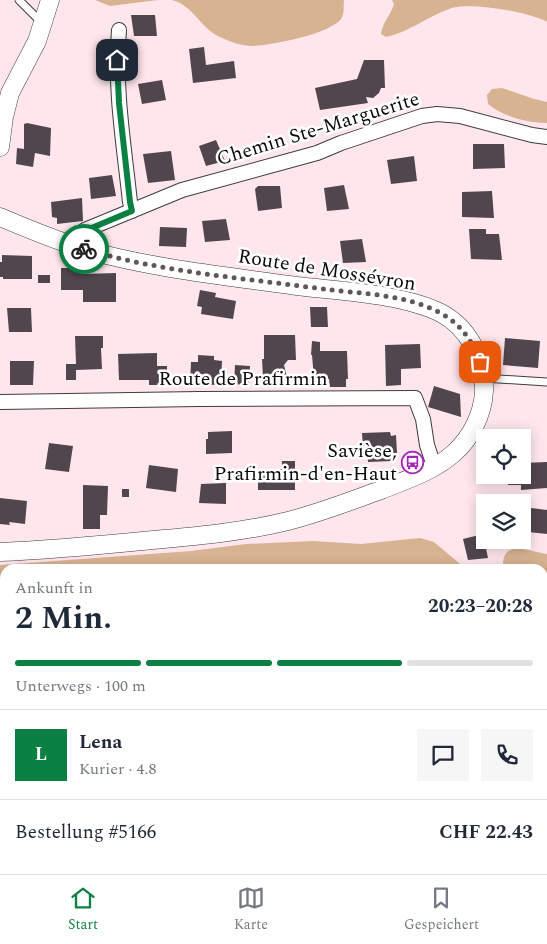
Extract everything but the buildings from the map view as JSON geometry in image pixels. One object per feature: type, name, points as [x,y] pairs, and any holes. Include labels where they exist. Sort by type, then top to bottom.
[{"type":"street","points":[[0,148],[4,117],[10,93],[37,41],[50,0]]},
{"type":"street","points":[[119,30],[117,60],[119,103],[132,211]]},
{"type":"street","name":"Chemin Ste-Marguerite","points":[[75,246],[82,232],[182,190],[317,153],[422,116],[436,114],[460,116],[532,135],[547,136]]},
{"type":"street","name":"Route de Mossévron","points":[[0,217],[75,246],[166,268],[379,296],[422,305],[445,315],[465,333],[476,353],[483,378],[481,410],[463,444],[455,452],[434,466],[399,482],[328,509],[254,528],[204,535],[105,545],[0,552]]},
{"type":"street","name":"Route de Prafirmin","points":[[0,402],[415,398],[424,419],[427,445],[434,466]]},
{"type":"lane","points":[[19,0],[43,24]]},
{"type":"lane","points":[[483,378],[547,382]]},
{"type":"shaded area","points":[[95,0],[158,0],[110,6]]},
{"type":"shaded area","points":[[172,0],[344,0],[342,17],[335,24],[313,34],[286,41],[253,46],[228,41],[220,37],[207,28],[186,7]]},
{"type":"shaded area","points":[[392,0],[547,0],[547,22],[513,11],[470,6],[458,7],[441,12],[402,32],[386,37],[381,34],[394,4]]},
{"type":"shaded area","points":[[502,88],[547,102],[547,123],[516,118],[494,109],[488,104],[487,95],[492,89]]},
{"type":"shaded area","points":[[420,538],[434,542],[460,564],[14,564],[191,551],[246,544],[313,541],[361,544]]},
{"type":"shaded area","points":[[524,549],[547,554],[547,564],[503,564],[506,553],[511,550]]},
{"type":"way so far","points":[[84,249],[166,268],[408,301],[445,315],[455,323],[471,341],[480,362]]},
{"type":"place","name":"Savièse, Prafirmin-d'en-Haut","points":[[413,462]]},
{"type":"route","points":[[84,249],[75,246],[82,232],[132,211],[119,103],[117,60]]}]
